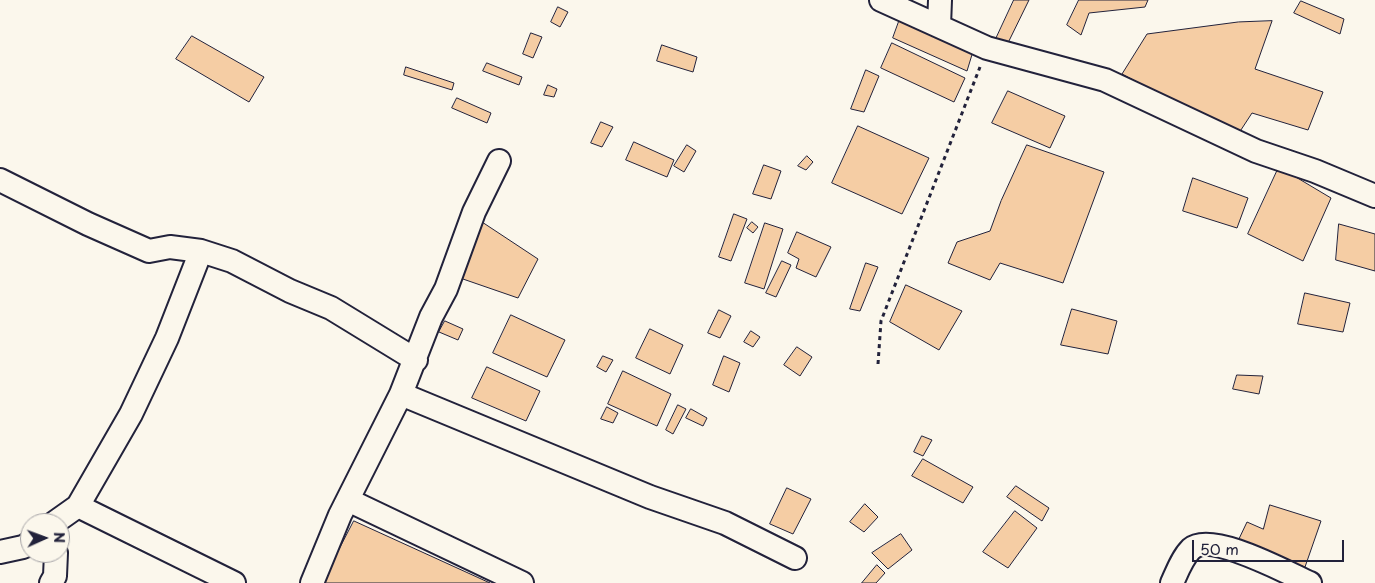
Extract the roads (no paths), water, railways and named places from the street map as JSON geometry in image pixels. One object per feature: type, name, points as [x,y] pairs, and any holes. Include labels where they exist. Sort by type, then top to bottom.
[{"type":"street","points":[[881,0],[987,48],[1105,80],[1256,151],[1314,170],[1375,196]]},
{"type":"street","points":[[939,26],[940,0]]},
{"type":"street","points":[[312,583],[348,500],[401,394],[416,360],[431,317],[446,289],[474,212],[499,162]]},
{"type":"street","points":[[0,180],[88,224],[149,251],[170,247],[201,251],[232,261],[290,291],[332,308],[416,360]]},
{"type":"street","points":[[68,513],[78,506],[131,414],[167,338],[201,251]]},
{"type":"street","points":[[401,394],[650,497],[725,523],[795,558]]},
{"type":"street","points":[[348,500],[522,583]]},
{"type":"street","points":[[78,506],[234,583]]},
{"type":"street","points":[[1172,583],[1183,559],[1192,548],[1202,545],[1229,547],[1310,583]]},
{"type":"street","points":[[0,552],[20,548]]},
{"type":"street","points":[[51,583],[55,576],[56,563]]}]
